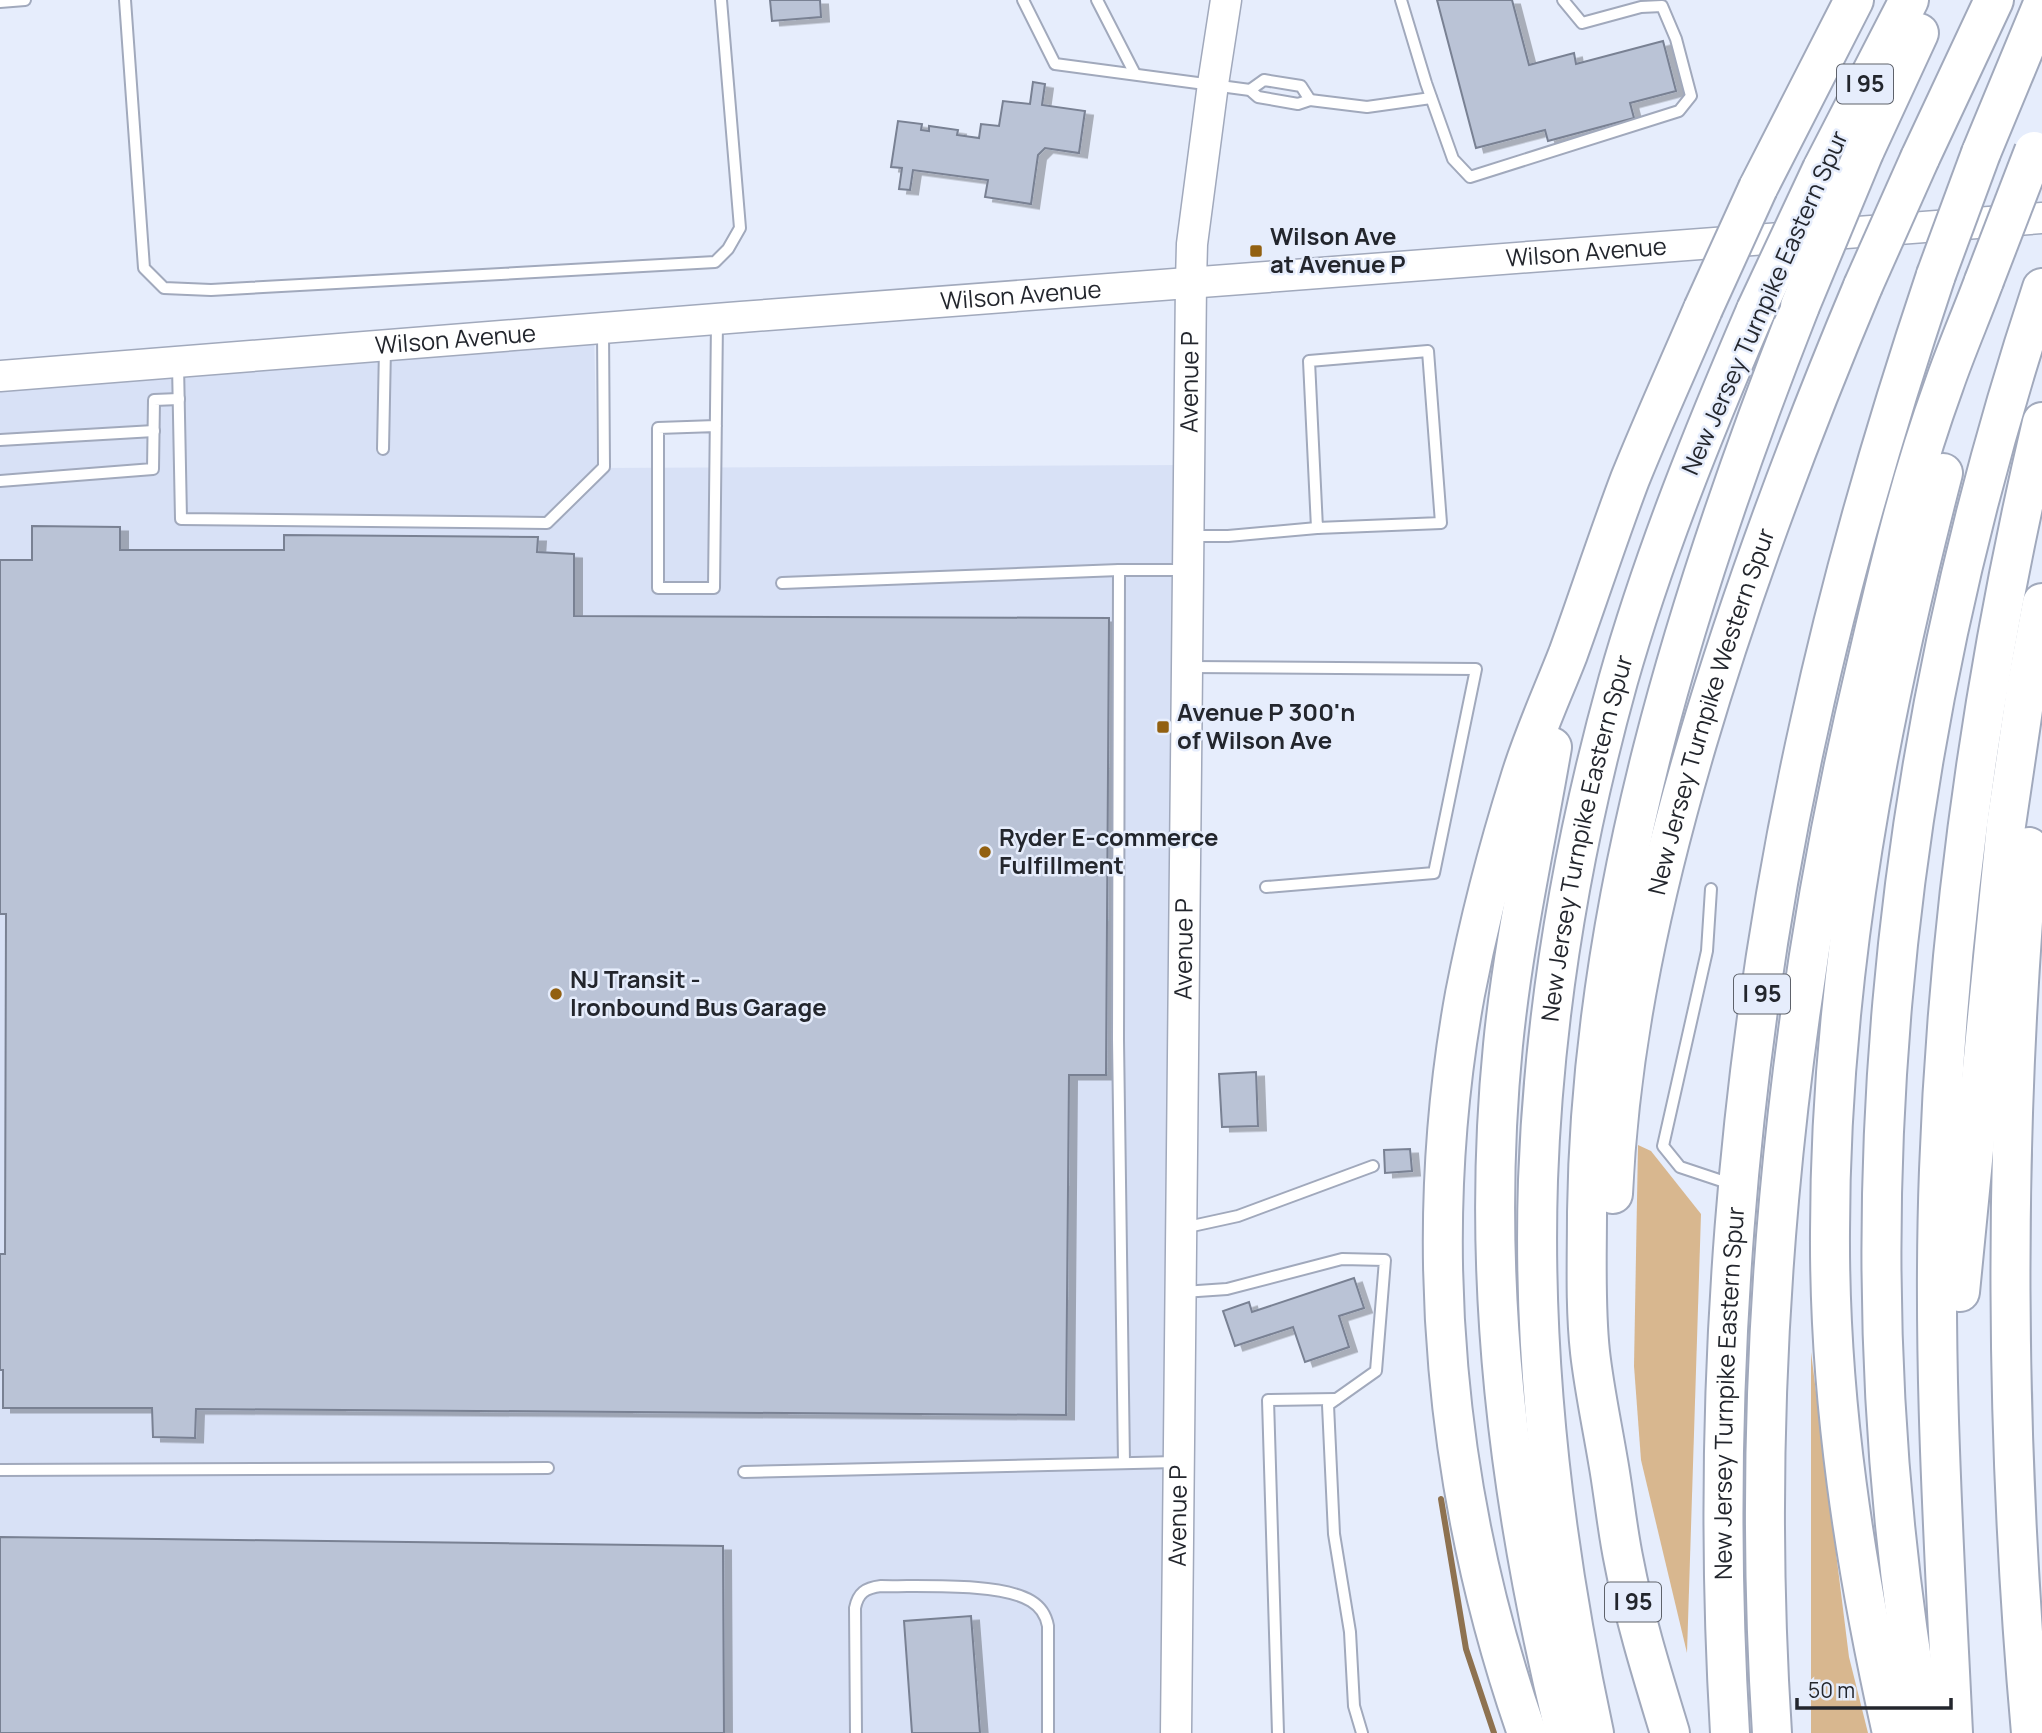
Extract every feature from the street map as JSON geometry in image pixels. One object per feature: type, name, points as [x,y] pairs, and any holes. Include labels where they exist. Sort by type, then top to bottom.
[{"type":"highway","points":[[1527,1733],[1488,1605],[1468,1513],[1454,1425],[1446,1334],[1444,1255],[1447,1150],[1452,1083],[1466,992],[1521,775],[1632,475],[1758,188],[1854,0]]},
{"type":"highway","name":"New Jersey Turnpike Eastern Spur","points":[[1594,1733],[1561,1554],[1549,1460],[1538,1272],[1538,1191],[1549,1041],[1560,949],[1576,859],[1618,680],[1645,592],[1676,506],[1756,310],[1822,169],[1909,0]]},
{"type":"highway","name":"New Jersey Turnpike Western Spur","points":[[1670,1733],[1629,1586],[1590,1351],[1587,1229],[1592,1091],[1609,959],[1634,830],[1681,650],[1736,477],[1800,306],[1864,152],[1935,0]]},
{"type":"highway","name":"New Jersey Turnpike Western Spur","points":[[1610,1469],[1613,1183],[1627,1052],[1648,935],[1684,788],[1732,629],[1790,465],[1863,286],[1994,0]]},
{"type":"highway","name":"New Jersey Turnpike Eastern Spur","points":[[1730,1733],[1725,1618],[1725,1427],[1729,1333],[1748,1099],[1788,827],[1838,601],[1871,477],[1936,275],[1981,153],[2042,6]]},
{"type":"highway","name":"I 95","points":[[1892,1733],[1856,1555],[1838,1418],[1830,1233],[1835,1096],[1853,919],[1880,748],[1927,535],[1965,393],[1984,281],[2038,140]]},
{"type":"highway","name":"New Jersey Turnpike Eastern Spur","points":[[1772,1733],[1766,1545],[1769,1363],[1781,1178],[1804,985],[1842,771],[1884,593],[1934,414],[1984,281]]},
{"type":"highway","points":[[1924,1733],[1902,1588],[1885,1410],[1881,1224],[1883,1133],[1892,996],[1907,861],[1938,680],[1992,454],[2042,288]]},
{"type":"highway","points":[[1953,1733],[1949,1663],[1960,1552],[1951,1528],[1937,1389],[1936,1286],[1939,1170],[1950,986],[1969,806],[1991,668],[2042,422]]},
{"type":"highway","points":[[1951,1528],[1956,1359],[1966,1214],[2006,825],[2042,603]]},
{"type":"highway","points":[[1565,1733],[1534,1601],[1511,1459],[1500,1362],[1494,1218],[1499,1091],[1508,996],[1569,651]]},
{"type":"highway","points":[[2031,1733],[2014,1441],[2013,1192],[2023,928],[2042,729]]},
{"type":"main road","name":"Avenue P","points":[[1176,1733],[1192,247],[1226,0]]},
{"type":"main road","name":"Wilson Avenue","points":[[0,376],[717,318],[2042,218]]},
{"type":"lane","points":[[0,2],[25,0]]},
{"type":"lane","points":[[125,0],[144,268],[164,288],[211,290],[715,262],[728,249],[740,228],[721,0]]},
{"type":"lane","points":[[1023,0],[1055,64],[1250,90],[1258,97],[1298,104],[1310,100],[1367,107],[1431,98]]},
{"type":"lane","points":[[1097,0],[1135,74]]},
{"type":"lane","points":[[1402,0],[1452,159],[1470,177],[1679,111],[1691,96],[1676,39],[1662,6],[1641,7],[1582,23],[1563,0]]},
{"type":"lane","points":[[1250,90],[1264,80],[1283,82],[1301,86],[1310,100]]},
{"type":"lane","points":[[716,426],[658,428],[658,588],[714,589],[716,426],[717,318]]},
{"type":"lane","points":[[178,362],[181,519],[547,523],[604,467],[603,328]]},
{"type":"lane","points":[[383,449],[385,345]]},
{"type":"lane","points":[[1188,536],[1441,523],[1428,351],[1308,361],[1317,528]]},
{"type":"lane","points":[[0,481],[153,469],[154,400],[179,399]]},
{"type":"lane","points":[[0,440],[154,431]]},
{"type":"lane","points":[[1119,570],[1118,1040],[1124,1463]]},
{"type":"lane","points":[[782,583],[1119,570],[1187,570]]},
{"type":"lane","points":[[1186,667],[1476,669],[1434,873],[1266,887]]},
{"type":"lane","points":[[1711,889],[1707,951],[1663,1146],[1680,1167],[1740,1187]]},
{"type":"lane","points":[[1181,1229],[1229,1219],[1373,1166]]},
{"type":"lane","points":[[1180,1292],[1227,1289],[1342,1259],[1385,1260],[1376,1371],[1328,1405],[1334,1534],[1350,1632],[1354,1706],[1362,1733]]},
{"type":"lane","points":[[1278,1733],[1268,1400],[1336,1399]]},
{"type":"lane","points":[[744,1472],[1178,1462]]},
{"type":"lane","points":[[0,1470],[548,1468]]},
{"type":"lane","points":[[856,1733],[855,1608],[857,1598],[862,1592],[870,1587],[881,1586],[986,1590],[1029,1600],[1040,1608],[1048,1626],[1048,1733]]},
{"type":"shaded area","points":[[594,329],[597,468],[1188,465],[1179,1733],[0,1733],[0,391]]},
{"type":"shaded area","points":[[1638,1145],[1651,1151],[1701,1214],[1687,1653],[1641,1460],[1634,1366]]},
{"type":"shaded area","points":[[1811,1352],[1849,1657],[1868,1733],[1811,1733]]},
{"type":"building","points":[[770,0],[820,0],[821,17],[772,21]]},
{"type":"building","points":[[1437,0],[1512,0],[1529,65],[1574,53],[1576,64],[1663,41],[1676,91],[1630,103],[1634,118],[1548,141],[1545,130],[1476,148]]},
{"type":"building","points":[[1033,82],[1045,84],[1042,105],[1085,111],[1079,153],[1045,148],[1038,155],[1031,204],[985,197],[988,180],[913,170],[910,190],[899,189],[902,168],[891,167],[898,121],[922,124],[921,130],[929,131],[929,126],[958,130],[957,135],[979,138],[981,124],[999,126],[1003,101],[1030,104]]},
{"type":"building","name":"NJ Transit - Ironbound Bus Garage","points":[[32,526],[120,527],[120,550],[284,550],[284,535],[538,537],[537,552],[574,554],[574,616],[1109,618],[1106,1075],[1069,1075],[1066,1415],[196,1409],[195,1438],[153,1437],[152,1408],[3,1408],[3,1370],[0,1370],[0,1254],[5,1254],[6,914],[0,914],[0,560],[32,560]]},
{"type":"building","points":[[1256,1072],[1258,1126],[1222,1127],[1219,1074]]},
{"type":"building","points":[[1410,1149],[1412,1171],[1385,1173],[1384,1150]]},
{"type":"building","points":[[1354,1278],[1364,1308],[1339,1316],[1349,1347],[1305,1362],[1293,1327],[1235,1346],[1223,1311],[1249,1302],[1252,1312]]},
{"type":"building","points":[[0,1537],[723,1546],[724,1733],[0,1733]]},
{"type":"building","points":[[971,1616],[980,1733],[912,1733],[904,1621]]},
{"type":"waterway","points":[[1441,1499],[1466,1649],[1494,1733]]},
{"type":"place","name":"Wilson Ave at Avenue P","points":[[1256,251]]},
{"type":"place","name":"Avenue P 300'n of Wilson Ave","points":[[1163,727]]},
{"type":"place","name":"Ryder E-commerce Fulfillment","points":[[985,852]]},
{"type":"place","name":"NJ Transit - Ironbound Bus Garage","points":[[556,994]]}]
